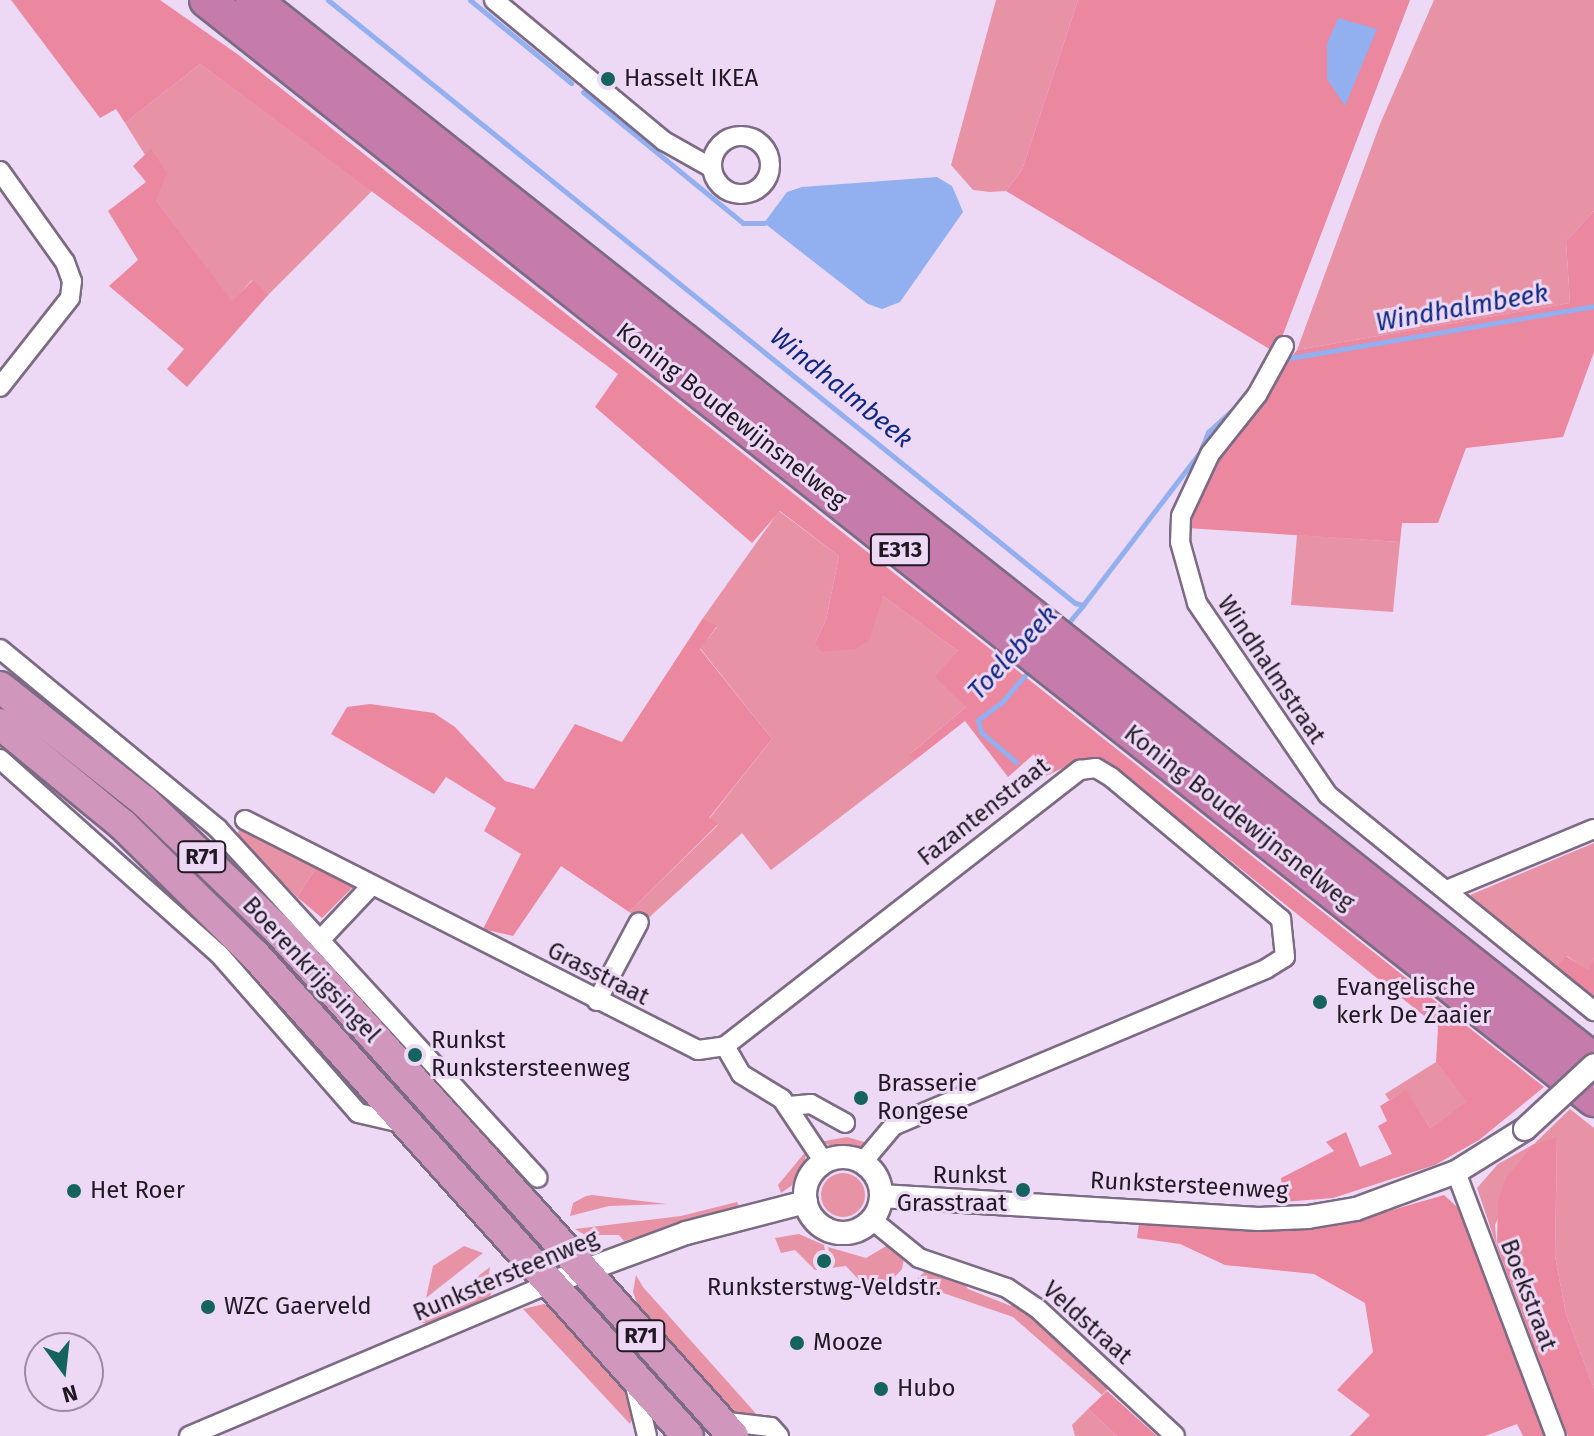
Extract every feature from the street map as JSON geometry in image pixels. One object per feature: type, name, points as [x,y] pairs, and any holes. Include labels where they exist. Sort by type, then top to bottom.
[{"type":"highway","name":"Koning Boudewijnsnelweg","points":[[207,0],[1594,1099]]},
{"type":"highway","name":"Koning Boudewijnsnelweg","points":[[253,0],[1594,1063]]},
{"type":"highway","name":"Boerenkrijgsingel","points":[[0,687],[144,801],[279,931],[582,1270]]},
{"type":"highway","name":"Boerenkrijgsingel","points":[[0,724],[123,825],[244,944],[551,1283]]},
{"type":"highway","name":"R71","points":[[582,1270],[726,1429]]},
{"type":"highway","name":"R71","points":[[551,1283],[688,1436]]},
{"type":"street","points":[[494,0],[664,141],[712,168],[720,185],[736,194],[755,191],[768,177],[769,157],[756,140],[736,136],[718,146],[664,141]]},
{"type":"street","points":[[712,168],[718,146]]},
{"type":"street","points":[[0,171],[65,262],[72,281],[70,298],[0,387]]},
{"type":"street","name":"Windhalmstraat","points":[[1284,346],[1257,395],[1210,454],[1189,496],[1180,542],[1186,571],[1211,630],[1317,782],[1389,848],[1449,889],[1594,1011]]},
{"type":"street","name":"Boerenkrijgsingel","points":[[0,649],[218,829],[538,1178]]},
{"type":"street","points":[[1,761],[219,954],[358,1113],[408,1125]]},
{"type":"street","name":"Fazantenstraat","points":[[725,1046],[1068,775],[1096,768],[1270,905],[1287,937],[1285,957],[894,1125],[862,1163]]},
{"type":"street","name":"Grasstraat","points":[[245,820],[687,1047],[725,1046]]},
{"type":"street","points":[[1449,889],[1594,829]]},
{"type":"street","points":[[321,939],[372,885]]},
{"type":"street","points":[[597,1001],[639,922]]},
{"type":"street","points":[[725,1046],[741,1074],[789,1106],[824,1162]]},
{"type":"street","name":"Runkstersteenweg","points":[[881,1196],[1258,1219],[1356,1209],[1456,1172],[1525,1129],[1594,1063]]},
{"type":"street","points":[[789,1106],[811,1104],[845,1123]]},
{"type":"street","name":"Boerenkrijgsingel","points":[[472,1109],[498,1175]]},
{"type":"street","points":[[842,1157],[862,1163],[876,1177],[881,1196],[871,1219],[857,1230],[829,1231],[812,1217],[806,1202],[808,1179],[824,1162],[842,1157]]},
{"type":"street","name":"Boekstraat","points":[[1456,1172],[1556,1436]]},
{"type":"street","name":"Runkstersteenweg","points":[[189,1436],[582,1270],[686,1233],[806,1202]]},
{"type":"street","name":"Veldstraat","points":[[871,1219],[919,1258],[1007,1288],[1037,1308],[1175,1436]]},
{"type":"street","points":[[632,1374],[647,1436]]},
{"type":"street","points":[[726,1429],[771,1427],[779,1436]]},
{"type":"shaded area","points":[[11,0],[160,0],[240,56],[1544,1087],[1479,1140],[1435,1165],[1333,1198],[1283,1202],[1281,1178],[1334,1151],[1326,1142],[1346,1132],[1360,1167],[1392,1154],[1378,1126],[1387,1121],[1380,1106],[1406,1090],[1430,1128],[1467,1102],[1436,1062],[1438,1027],[1105,760],[1079,760],[1044,777],[1034,754],[1008,777],[965,721],[915,760],[909,755],[966,707],[935,677],[958,651],[883,596],[869,640],[855,649],[822,652],[815,643],[826,620],[839,556],[780,511],[752,543],[595,407],[618,374],[200,64],[125,123],[116,109],[100,118]]},
{"type":"shaded area","points":[[996,0],[1078,0],[1022,170],[1006,191],[990,192],[973,190],[951,165]]},
{"type":"shaded area","points":[[1078,0],[1410,0],[1276,353],[1006,191],[1022,170]]},
{"type":"shaded area","points":[[1434,0],[1594,0],[1594,211],[1566,241],[1570,303],[1297,350],[1380,124]]},
{"type":"shaded area","points":[[200,64],[372,191],[269,294],[252,280],[232,302],[156,200],[151,150],[145,155],[125,123]]},
{"type":"shaded area","points":[[151,149],[167,173],[156,200],[232,301],[253,280],[269,294],[187,387],[167,369],[184,349],[109,286],[138,260],[108,211],[146,182],[133,166]]},
{"type":"shaded area","points":[[1594,211],[1594,352],[1563,437],[1466,448],[1438,523],[1402,523],[1400,542],[1187,528],[1195,493],[1218,453],[1297,350],[1570,303],[1566,241]]},
{"type":"shaded area","points":[[779,511],[839,556],[826,620],[815,643],[870,626],[883,596],[958,651],[966,707],[910,754],[915,760],[771,870],[742,833],[644,922],[629,912],[718,825],[709,819],[772,739],[700,648],[717,627],[703,618]]},
{"type":"shaded area","points":[[1297,535],[1400,542],[1393,612],[1291,605]]},
{"type":"shaded area","points":[[703,618],[717,626],[700,649],[772,739],[709,818],[718,824],[629,912],[561,866],[513,936],[483,929],[521,854],[484,831],[496,808],[446,777],[434,794],[331,734],[347,707],[370,704],[434,713],[455,727],[505,781],[534,789],[575,724],[622,742]]},
{"type":"shaded area","points":[[241,826],[317,866],[297,897],[236,836]]},
{"type":"shaded area","points":[[1594,843],[1594,958],[1588,971],[1567,956],[1556,968],[1470,895]]},
{"type":"shaded area","points":[[317,866],[354,886],[322,918],[297,897]]},
{"type":"shaded area","points":[[1566,956],[1588,970],[1594,958],[1594,1002],[1556,968]]},
{"type":"shaded area","points":[[1436,1062],[1468,1102],[1430,1128],[1406,1091],[1389,1100],[1385,1094]]},
{"type":"shaded area","points":[[1570,1109],[1594,1128],[1594,1389],[1566,1314],[1555,1256],[1557,1138],[1534,1144]]},
{"type":"shaded area","points":[[847,1137],[868,1143],[851,1151],[819,1142]]},
{"type":"shaded area","points":[[1557,1137],[1555,1256],[1566,1314],[1594,1389],[1594,1436],[1568,1436],[1497,1247],[1498,1201],[1506,1178],[1534,1144]]},
{"type":"shaded area","points":[[1534,1144],[1495,1225],[1497,1247],[1477,1188],[1498,1164]]},
{"type":"shaded area","points":[[807,1150],[801,1179],[781,1193],[778,1185]]},
{"type":"shaded area","points":[[843,1173],[859,1179],[865,1195],[859,1211],[843,1217],[827,1211],[821,1195],[827,1179]]},
{"type":"shaded area","points":[[1444,1195],[1467,1216],[1546,1436],[1523,1436],[1517,1424],[1485,1436],[1350,1436],[1370,1415],[1337,1390],[1373,1352],[1365,1303],[1314,1274],[1225,1265],[1180,1244],[1137,1238],[1139,1223],[1260,1228],[1344,1224]]},
{"type":"shaded area","points":[[586,1196],[667,1204],[609,1206],[570,1216],[573,1203]]},
{"type":"shaded area","points":[[737,1202],[739,1206],[624,1241],[619,1235],[585,1235],[575,1229],[681,1216]]},
{"type":"shaded area","points":[[799,1234],[824,1245],[826,1256],[816,1257],[818,1266],[831,1264],[828,1247],[866,1258],[888,1245],[904,1258],[902,1269],[881,1292],[872,1294],[846,1266],[815,1270],[795,1250],[781,1253],[775,1238]]},
{"type":"shaded area","points":[[464,1246],[483,1253],[426,1298],[433,1266]]},
{"type":"shaded area","points":[[490,1267],[488,1281],[495,1286],[490,1296],[428,1324],[417,1322]]},
{"type":"shaded area","points":[[926,1270],[962,1280],[968,1289],[1011,1306],[1014,1302],[1110,1387],[1102,1395],[1013,1317],[917,1284],[899,1299]]},
{"type":"shaded area","points":[[636,1275],[643,1287],[759,1417],[731,1414],[639,1309],[633,1292]]},
{"type":"shaded area","points":[[544,1304],[555,1306],[583,1333],[599,1363],[629,1396],[635,1413],[630,1424],[523,1309]]},
{"type":"shaded area","points":[[1107,1391],[1157,1436],[1117,1436],[1088,1409]]},
{"type":"shaded area","points":[[1088,1409],[1117,1436],[1075,1436],[1072,1425]]},
{"type":"water","points":[[1338,18],[1377,29],[1345,106],[1327,79],[1327,44]]},
{"type":"water","points":[[937,177],[952,186],[963,212],[900,302],[882,309],[868,304],[764,223],[787,192],[802,187]]},
{"type":"waterway","name":"Windhalmbeek","points":[[328,0],[1075,603],[1083,605],[1200,452],[1208,432],[1240,403]]},
{"type":"waterway","points":[[470,0],[571,83]]},
{"type":"waterway","points":[[583,92],[743,223],[764,223]]},
{"type":"waterway","name":"Windhalmbeek","points":[[1290,358],[1594,306]]},
{"type":"waterway","name":"Toelebeek","points":[[1064,628],[1083,605]]},
{"type":"waterway","name":"Toelebeek","points":[[1016,762],[981,732],[978,720],[1002,702],[1032,667]]},
{"type":"place","name":"Hasselt IKEA","points":[[608,79]]},
{"type":"place","name":"Evangelische kerk De Zaaier","points":[[1320,1002]]},
{"type":"place","name":"Runkst Runkstersteenweg","points":[[415,1055]]},
{"type":"place","name":"Brasserie Rongese","points":[[861,1098]]},
{"type":"place","name":"Runkst Grasstraat","points":[[1023,1190]]},
{"type":"place","name":"Het Roer","points":[[74,1191]]},
{"type":"place","name":"Runksterstwg-Veldstr.","points":[[824,1261]]},
{"type":"place","name":"WZC Gaerveld","points":[[208,1307]]},
{"type":"place","name":"Mooze","points":[[797,1343]]},
{"type":"place","name":"Hubo","points":[[881,1389]]}]
